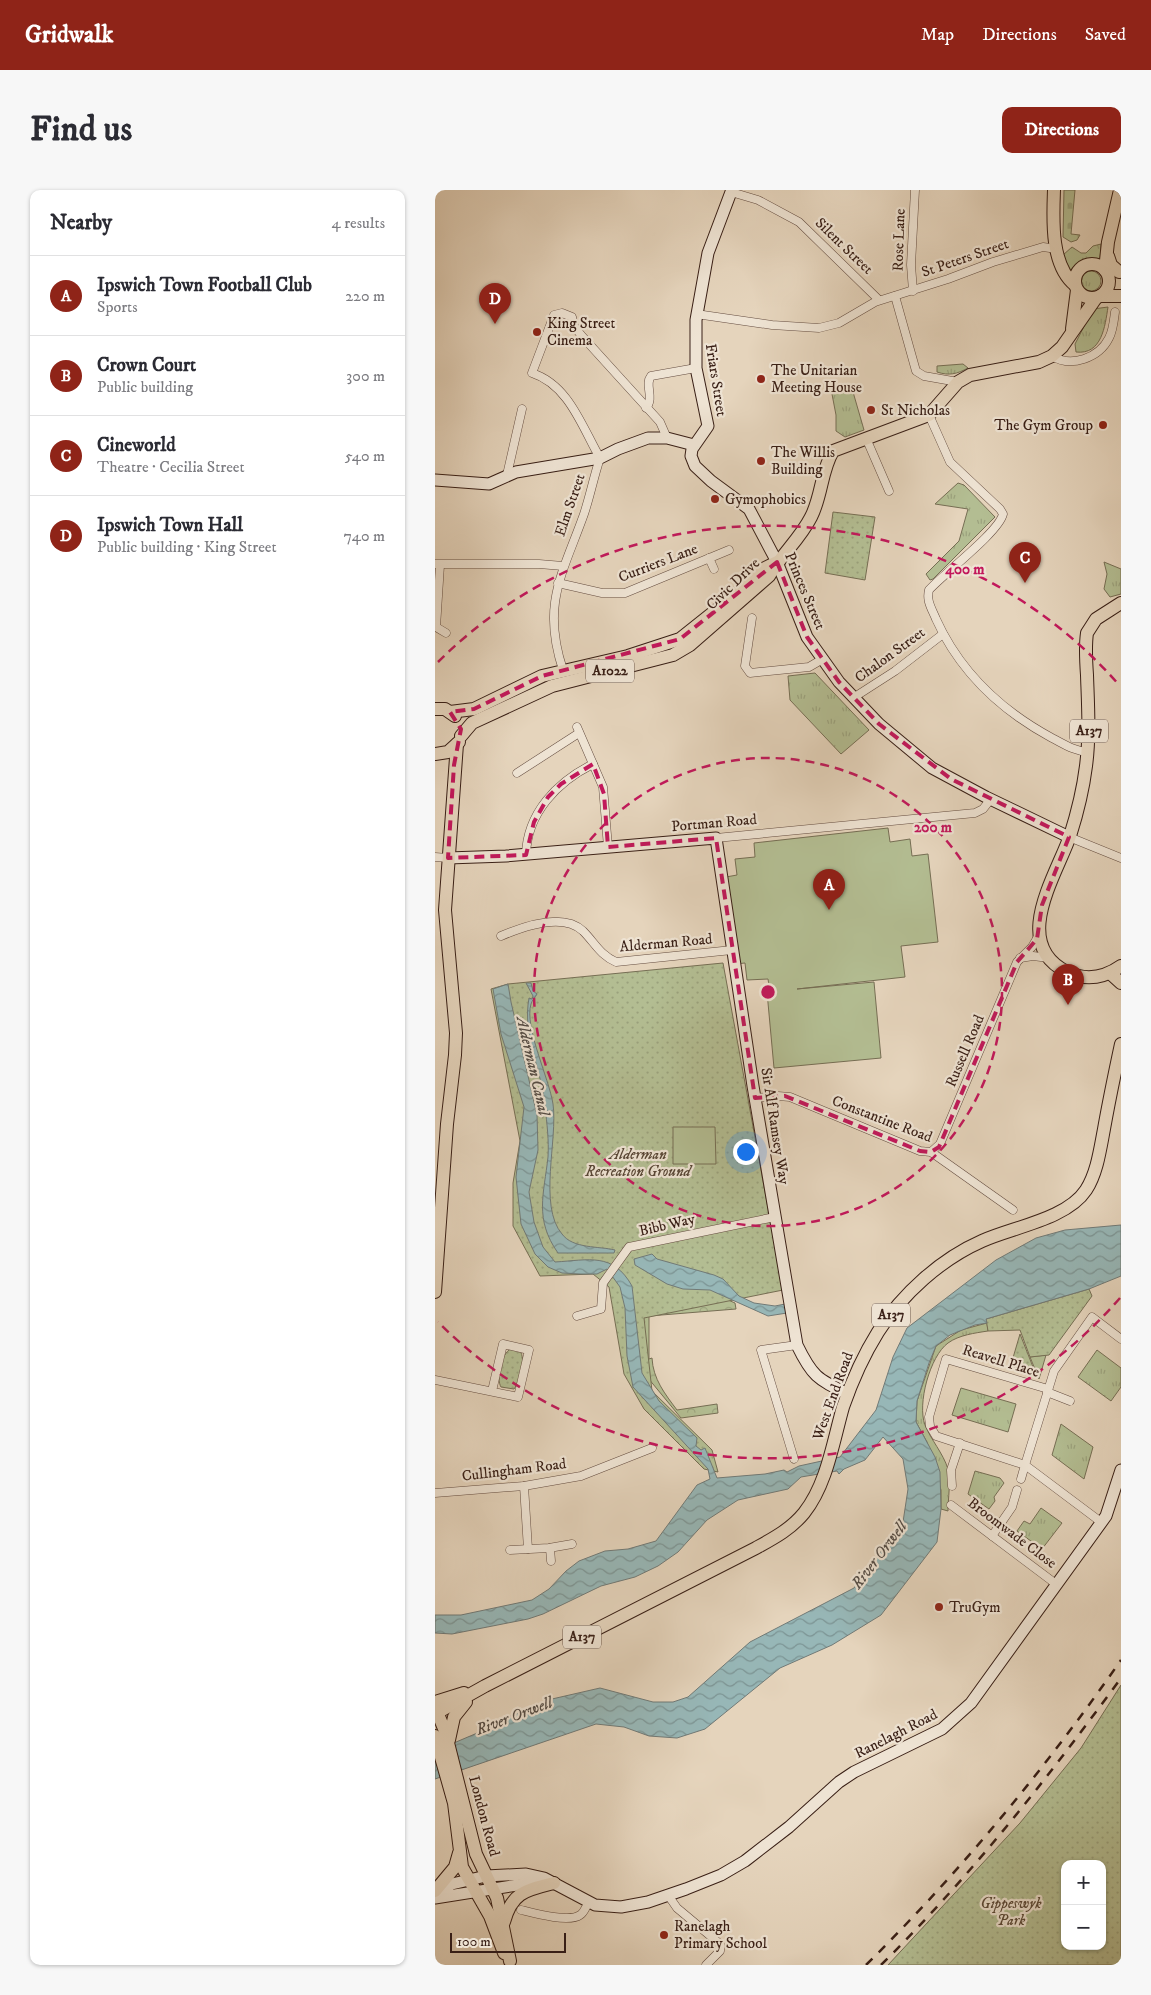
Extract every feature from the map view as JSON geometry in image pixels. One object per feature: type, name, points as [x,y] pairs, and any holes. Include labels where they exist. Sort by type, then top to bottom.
[{"type":"main road","points":[[1054,190],[1053,234],[1057,250],[1070,280],[1085,297],[1121,296]]},
{"type":"main road","points":[[1052,356],[1109,284],[1113,272],[1107,254],[1120,190]]},
{"type":"main road","points":[[1071,334],[1076,274],[1084,266],[1095,264],[1113,272]]},
{"type":"main road","name":"A1022","points":[[777,562],[796,541],[811,516],[819,498],[833,451],[929,415],[958,382],[974,373],[1039,362],[1052,356]]},
{"type":"main road","name":"Civic Drive","points":[[450,712],[473,709],[542,676],[628,656],[680,639],[734,596],[763,569],[777,562]]},
{"type":"main road","name":"Civic Drive","points":[[435,754],[448,752],[472,723],[552,686],[673,655],[690,645],[769,576],[777,562]]},
{"type":"main road","name":"A137","points":[[1119,605],[1096,619],[1087,633],[1088,752],[1069,837],[1042,905],[1038,921],[1039,933],[1051,959],[1064,970],[1074,975],[1096,977],[1109,973],[1121,966]]},
{"type":"main road","points":[[435,709],[450,712],[459,722],[445,910],[456,1038],[440,1180],[435,1292]]},
{"type":"main road","points":[[435,754],[448,766],[454,786]]},
{"type":"main road","points":[[1109,973],[1121,983]]},
{"type":"main road","name":"West End Road","points":[[436,1709],[485,1686],[777,1536],[789,1528],[805,1511],[822,1480],[848,1394],[859,1368],[879,1330],[906,1298],[933,1273],[981,1241],[1062,1211],[1084,1193],[1096,1168],[1121,1044]]},
{"type":"main road","points":[[439,1741],[451,1724],[457,1711],[485,1686]]},
{"type":"main road","name":"London Road","points":[[436,1709],[439,1741],[453,1778],[475,1854],[495,1889],[511,1963]]},
{"type":"main road","name":"London Road","points":[[453,1778],[459,1854],[469,1880],[489,1916],[500,1948],[511,1963]]},
{"type":"main road","points":[[435,1895],[452,1870],[459,1854]]},
{"type":"main road","points":[[503,1924],[509,1904],[517,1896],[550,1882]]},
{"type":"street","name":"Rose Lane","points":[[913,291],[911,265],[915,190]]},
{"type":"street","name":"Silent Street","points":[[731,191],[758,200],[799,222],[879,300]]},
{"type":"street","name":"Friars Street","points":[[694,445],[706,432],[708,426],[696,368],[694,340],[696,314],[708,254],[731,191]]},
{"type":"street","points":[[1053,234],[1043,247],[1057,250]]},
{"type":"street","name":"St Peters Street","points":[[696,314],[819,328],[839,323],[879,300],[913,291],[1043,247]]},
{"type":"street","points":[[895,296],[916,372],[924,376],[958,382]]},
{"type":"street","points":[[1052,356],[1060,361],[1071,362],[1091,356],[1100,350],[1109,338],[1115,312]]},
{"type":"street","name":"Elm Street","points":[[563,670],[553,625],[558,583],[584,514],[600,458],[565,396],[553,383],[532,373],[552,317],[559,313],[570,316],[575,328],[647,408]]},
{"type":"street","points":[[667,438],[659,422],[647,408],[650,400],[648,383],[651,376],[696,368]]},
{"type":"street","points":[[507,475],[522,409]]},
{"type":"street","points":[[929,415],[950,462],[1002,512],[1001,520],[931,587],[928,598],[943,634],[974,679],[1016,716],[1074,750],[1088,752]]},
{"type":"street","points":[[435,480],[489,484],[507,475],[600,458],[640,440],[667,438],[694,445]]},
{"type":"street","points":[[866,438],[889,491]]},
{"type":"street","name":"Princes Street","points":[[694,445],[691,453],[695,466],[711,482],[746,505],[777,562],[800,624],[821,660],[853,698],[892,735],[927,764],[990,800],[1069,837],[1121,858]]},
{"type":"street","name":"Curriers Lane","points":[[558,583],[602,593],[625,593],[729,550]]},
{"type":"street","name":"Curriers Lane","points":[[709,558],[714,569]]},
{"type":"street","points":[[446,633],[436,627],[437,564],[539,564],[563,566]]},
{"type":"street","points":[[751,618],[745,666],[750,673],[809,668],[821,660]]},
{"type":"street","name":"Chalon Street","points":[[853,698],[895,671],[943,634]]},
{"type":"street","points":[[517,773],[578,730],[603,787],[608,847]]},
{"type":"street","points":[[526,855],[534,822],[548,797],[574,774],[593,764]]},
{"type":"street","name":"Portman Road","points":[[435,857],[526,855],[975,813],[983,809],[990,800]]},
{"type":"street","points":[[1047,827],[1067,825],[1074,820]]},
{"type":"street","name":"Sir Alf Ramsey Way","points":[[716,838],[755,1098],[797,1345],[810,1371],[821,1381],[848,1394]]},
{"type":"street","name":"Alderman Road","points":[[501,936],[533,924],[565,923],[582,930],[601,954],[616,962],[732,950]]},
{"type":"street","name":"Russell Road","points":[[931,1152],[941,1144],[1020,958],[1032,947],[1039,933]]},
{"type":"street","points":[[1020,958],[1040,956],[1051,959]]},
{"type":"street","name":"Constantine Road","points":[[755,1098],[778,1096],[790,1098],[920,1151],[931,1152],[1013,1210]]},
{"type":"street","points":[[435,1170],[440,1180]]},
{"type":"street","name":"Bibb Way","points":[[577,1316],[601,1309],[603,1284],[629,1247],[775,1216]]},
{"type":"street","points":[[1021,1479],[1054,1371],[1092,1317],[1121,1338]]},
{"type":"street","points":[[435,1380],[492,1391],[519,1396],[529,1350],[503,1344],[492,1391]]},
{"type":"street","points":[[794,1459],[761,1350],[797,1345]]},
{"type":"street","name":"Reavell Place","points":[[960,1443],[936,1436],[930,1426],[929,1417],[947,1359],[1047,1391],[1070,1401]]},
{"type":"street","points":[[952,1486],[951,1470],[960,1443],[1025,1465],[1101,1522]]},
{"type":"street","name":"Cullingham Road","points":[[435,1493],[524,1486],[581,1476],[652,1448]]},
{"type":"street","name":"Ranelagh Road","points":[[435,1895],[452,1884],[486,1876],[526,1874],[544,1878],[599,1906],[621,1907],[668,1895],[712,1879],[745,1861],[789,1827],[839,1782],[854,1772],[951,1723],[971,1703],[1101,1522],[1111,1505],[1121,1470]]},
{"type":"street","points":[[524,1486],[528,1549]]},
{"type":"street","points":[[992,1536],[1013,1507],[1017,1490]]},
{"type":"street","name":"Broomwade Close","points":[[951,1505],[1056,1584]]},
{"type":"street","points":[[510,1550],[550,1548],[572,1544]]},
{"type":"street","points":[[550,1548],[551,1561]]},
{"type":"street","points":[[435,1895],[477,1893],[531,1882],[550,1882]]},
{"type":"street","points":[[668,1895],[677,1908],[720,1944],[720,1951],[706,1965]]},
{"type":"street","points":[[521,1910],[557,1917],[576,1917],[580,1915],[589,1902]]},
{"type":"highlighted area","points":[[777,562],[807,637],[839,682],[879,724],[951,779],[1069,837],[1042,905],[1037,939],[1017,962],[939,1147],[931,1152],[920,1151],[785,1096],[755,1098],[716,838],[608,847],[604,794],[593,764],[561,784],[548,797],[534,822],[526,855],[448,858],[454,765],[461,729],[450,712],[474,709],[542,676],[680,639]]},
{"type":"green space","points":[[1064,190],[1075,190],[1071,234],[1080,235],[1077,240],[1071,242],[1063,237]]},
{"type":"green space","points":[[1101,244],[1100,261],[1083,261],[1070,273],[1063,255],[1072,247],[1081,253],[1086,253],[1093,246]]},
{"type":"green space","points":[[1091,271],[1098,274],[1101,281],[1098,288],[1091,291],[1084,288],[1081,281],[1084,274]]},
{"type":"green space","points":[[1108,307],[1101,338],[1097,344],[1085,352],[1076,352],[1075,344],[1093,309]]},
{"type":"green space","points":[[963,364],[968,368],[957,373],[945,374],[937,372],[937,366]]},
{"type":"green space","points":[[847,384],[851,385],[864,430],[845,437],[836,431],[836,415],[831,389]]},
{"type":"green space","points":[[958,483],[964,485],[995,517],[930,580],[926,574],[959,541],[968,509],[935,504]]},
{"type":"green space","points":[[833,512],[875,517],[865,580],[825,573]]},
{"type":"green space","points":[[1104,562],[1121,569],[1121,594],[1110,597],[1104,589],[1107,574]]},
{"type":"green space","points":[[815,673],[869,730],[841,754],[790,700],[788,676]]},
{"type":"green space","points":[[888,828],[890,842],[910,839],[912,856],[928,854],[938,942],[901,946],[905,977],[797,989],[874,982],[881,1058],[774,1068],[767,992],[770,992],[768,979],[747,980],[745,963],[735,964],[726,877],[737,875],[735,859],[755,857],[754,843]]},
{"type":"green space","name":"Alderman Recreation Ground","points":[[723,963],[783,1290],[644,1318],[652,1391],[712,1450],[718,1472],[704,1469],[644,1409],[624,1374],[609,1287],[593,1274],[540,1276],[513,1226],[513,1183],[520,1141],[491,989],[508,984]]},
{"type":"green space","points":[[673,1127],[715,1127],[716,1164],[673,1164]]},
{"type":"green space","points":[[630,1257],[735,1303],[736,1309],[649,1316],[649,1359],[652,1358],[657,1379],[668,1398],[677,1410],[717,1404],[718,1413],[681,1418],[648,1378]]},
{"type":"green space","points":[[1089,1289],[1092,1296],[1049,1355],[1030,1357],[1020,1330],[988,1331],[986,1319]]},
{"type":"green space","points":[[987,1323],[988,1331],[957,1338],[942,1349],[931,1369],[924,1393],[923,1416],[925,1425],[948,1469],[948,1511],[941,1509],[941,1490],[927,1442],[916,1422],[917,1401],[936,1346],[961,1330]]},
{"type":"green space","points":[[1020,1334],[1033,1367],[1010,1368]]},
{"type":"green space","points":[[511,1349],[520,1351],[522,1355],[520,1376],[514,1389],[501,1387],[499,1378],[502,1361],[507,1351]]},
{"type":"green space","points":[[1097,1350],[1121,1368],[1121,1387],[1111,1401],[1078,1377]]},
{"type":"green space","points":[[1046,1355],[1039,1379],[1030,1357]]},
{"type":"green space","points":[[961,1388],[1016,1404],[1008,1432],[952,1415]]},
{"type":"green space","points":[[1061,1424],[1093,1447],[1084,1479],[1052,1455]]},
{"type":"green space","points":[[975,1471],[1000,1478],[1004,1483],[994,1497],[995,1501],[989,1509],[968,1494]]},
{"type":"green space","points":[[1041,1508],[1062,1523],[1042,1549],[1017,1531],[1024,1521],[1030,1524]]},
{"type":"green space","name":"Gippeswyk Park","points":[[1121,1685],[1121,1965],[888,1965],[1020,1823],[1081,1748]]},
{"type":"water","points":[[526,983],[531,983],[533,991],[537,994],[531,1004],[531,1026],[553,1104],[550,1190],[551,1207],[555,1222],[567,1239],[579,1245],[615,1250],[614,1253],[558,1253],[546,1229],[543,1217],[543,1195],[548,1157],[548,1132],[543,1093],[528,1026],[529,998],[532,999],[533,996]]},
{"type":"water","name":"River Orwell","points":[[508,984],[537,1115],[538,1150],[529,1192],[534,1222],[543,1247],[555,1262],[599,1260],[617,1268],[625,1275],[632,1286],[642,1373],[659,1401],[697,1438],[696,1446],[701,1450],[705,1448],[717,1478],[765,1474],[784,1470],[787,1472],[799,1466],[840,1457],[876,1410],[893,1357],[907,1328],[996,1260],[1036,1238],[1065,1230],[1121,1225],[1121,1276],[1089,1289],[986,1319],[987,1323],[975,1325],[950,1335],[936,1346],[917,1401],[916,1422],[935,1457],[940,1472],[941,1509],[937,1542],[881,1615],[832,1645],[780,1668],[705,1729],[677,1738],[649,1736],[624,1727],[596,1724],[435,1779],[435,1751],[489,1728],[489,1725],[552,1699],[600,1688],[653,1702],[673,1702],[688,1697],[750,1642],[854,1588],[903,1522],[908,1489],[903,1459],[883,1437],[865,1460],[844,1469],[839,1474],[837,1471],[801,1477],[788,1489],[738,1500],[707,1520],[678,1552],[658,1566],[635,1577],[601,1586],[543,1614],[528,1619],[452,1634],[435,1633],[435,1615],[461,1615],[532,1600],[549,1589],[566,1571],[579,1561],[605,1551],[628,1549],[656,1541],[697,1485],[710,1479],[708,1469],[633,1387],[627,1356],[625,1308],[620,1287],[607,1269],[597,1274],[580,1274],[562,1273],[548,1267],[535,1254],[521,1224],[516,1177],[524,1107],[501,1034],[493,989]]},
{"type":"water","points":[[652,1254],[657,1259],[723,1279],[739,1296],[754,1303],[775,1306],[785,1304],[787,1313],[768,1316],[710,1290],[683,1289],[667,1284],[635,1265],[634,1259]]},
{"type":"railway","points":[[866,1965],[935,1893],[1001,1818],[1032,1780],[1121,1660]]},
{"type":"railway","points":[[881,1965],[914,1932],[977,1862],[1065,1753],[1121,1678]]},
{"type":"place","name":"Ipswich Town Hall","points":[[495,324]]},
{"type":"place","name":"King Street Cinema","points":[[537,332]]},
{"type":"place","name":"The Unitarian Meeting House","points":[[761,379]]},
{"type":"place","name":"St Nicholas","points":[[871,410]]},
{"type":"place","name":"The Gym Group","points":[[1103,425]]},
{"type":"place","name":"The Willis Building","points":[[761,461]]},
{"type":"place","name":"Gymophobics","points":[[715,499]]},
{"type":"place","name":"Cineworld","points":[[1025,583]]},
{"type":"place","name":"Ipswich Town Football Club","points":[[829,910]]},
{"type":"place","name":"Crown Court","points":[[1068,1005]]},
{"type":"place","name":"TruGym","points":[[939,1607]]},
{"type":"place","name":"Ranelagh Primary School","points":[[664,1935]]},
{"type":"water label","name":"Alderman Canal","points":[[533,1066]]}]
